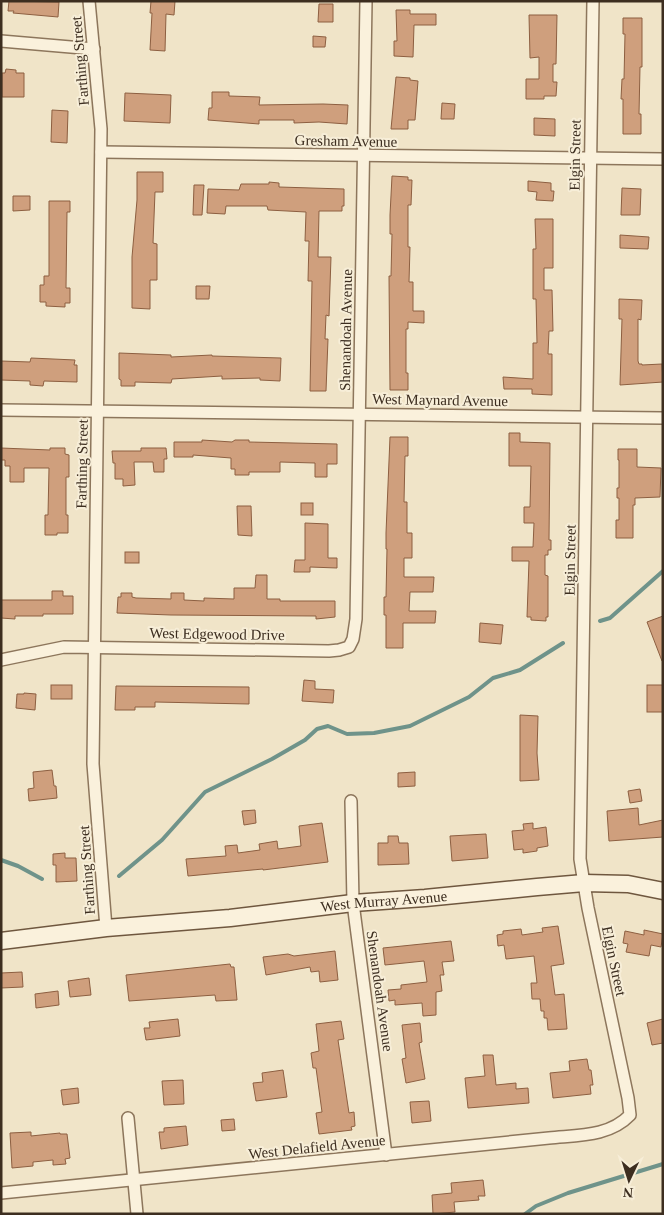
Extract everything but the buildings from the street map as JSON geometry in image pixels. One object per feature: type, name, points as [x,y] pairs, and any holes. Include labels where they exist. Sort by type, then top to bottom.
[{"type":"street","name":"Farthing Street","points":[[89,1],[101,129],[93,764],[106,928]]},
{"type":"street","name":"Shenandoah Avenue","points":[[339,650],[349,647],[354,639],[356,619],[366,1]]},
{"type":"street","name":"Elgin Street","points":[[593,1],[580,859],[630,1115]]},
{"type":"street","points":[[1,42],[94,49]]},
{"type":"street","name":"Gresham Avenue","points":[[101,152],[663,159]]},
{"type":"street","name":"West Maynard Avenue","points":[[1,410],[663,418]]},
{"type":"street","name":"West Edgewood Drive","points":[[1,660],[64,647],[339,650]]},
{"type":"street","name":"Shenandoah Avenue","points":[[351,801],[353,903],[386,1155]]},
{"type":"street","name":"West Murray Avenue","points":[[1,941],[106,928],[230,918],[353,903],[584,884],[628,884],[663,891]]},
{"type":"street","name":"West Delafield Avenue","points":[[1,1193],[601,1132],[621,1124],[630,1115]]},
{"type":"street","points":[[128,1118],[137,1214]]},
{"type":"waterway","points":[[600,621],[610,618],[663,571]]},
{"type":"waterway","points":[[119,876],[162,840],[205,792],[272,759],[305,740],[317,729],[328,726],[347,734],[374,733],[410,726],[469,697],[493,678],[520,670],[563,643]]},
{"type":"waterway","points":[[1,860],[18,866],[42,879]]},
{"type":"waterway","points":[[525,1214],[536,1206],[568,1193],[663,1164]]}]
